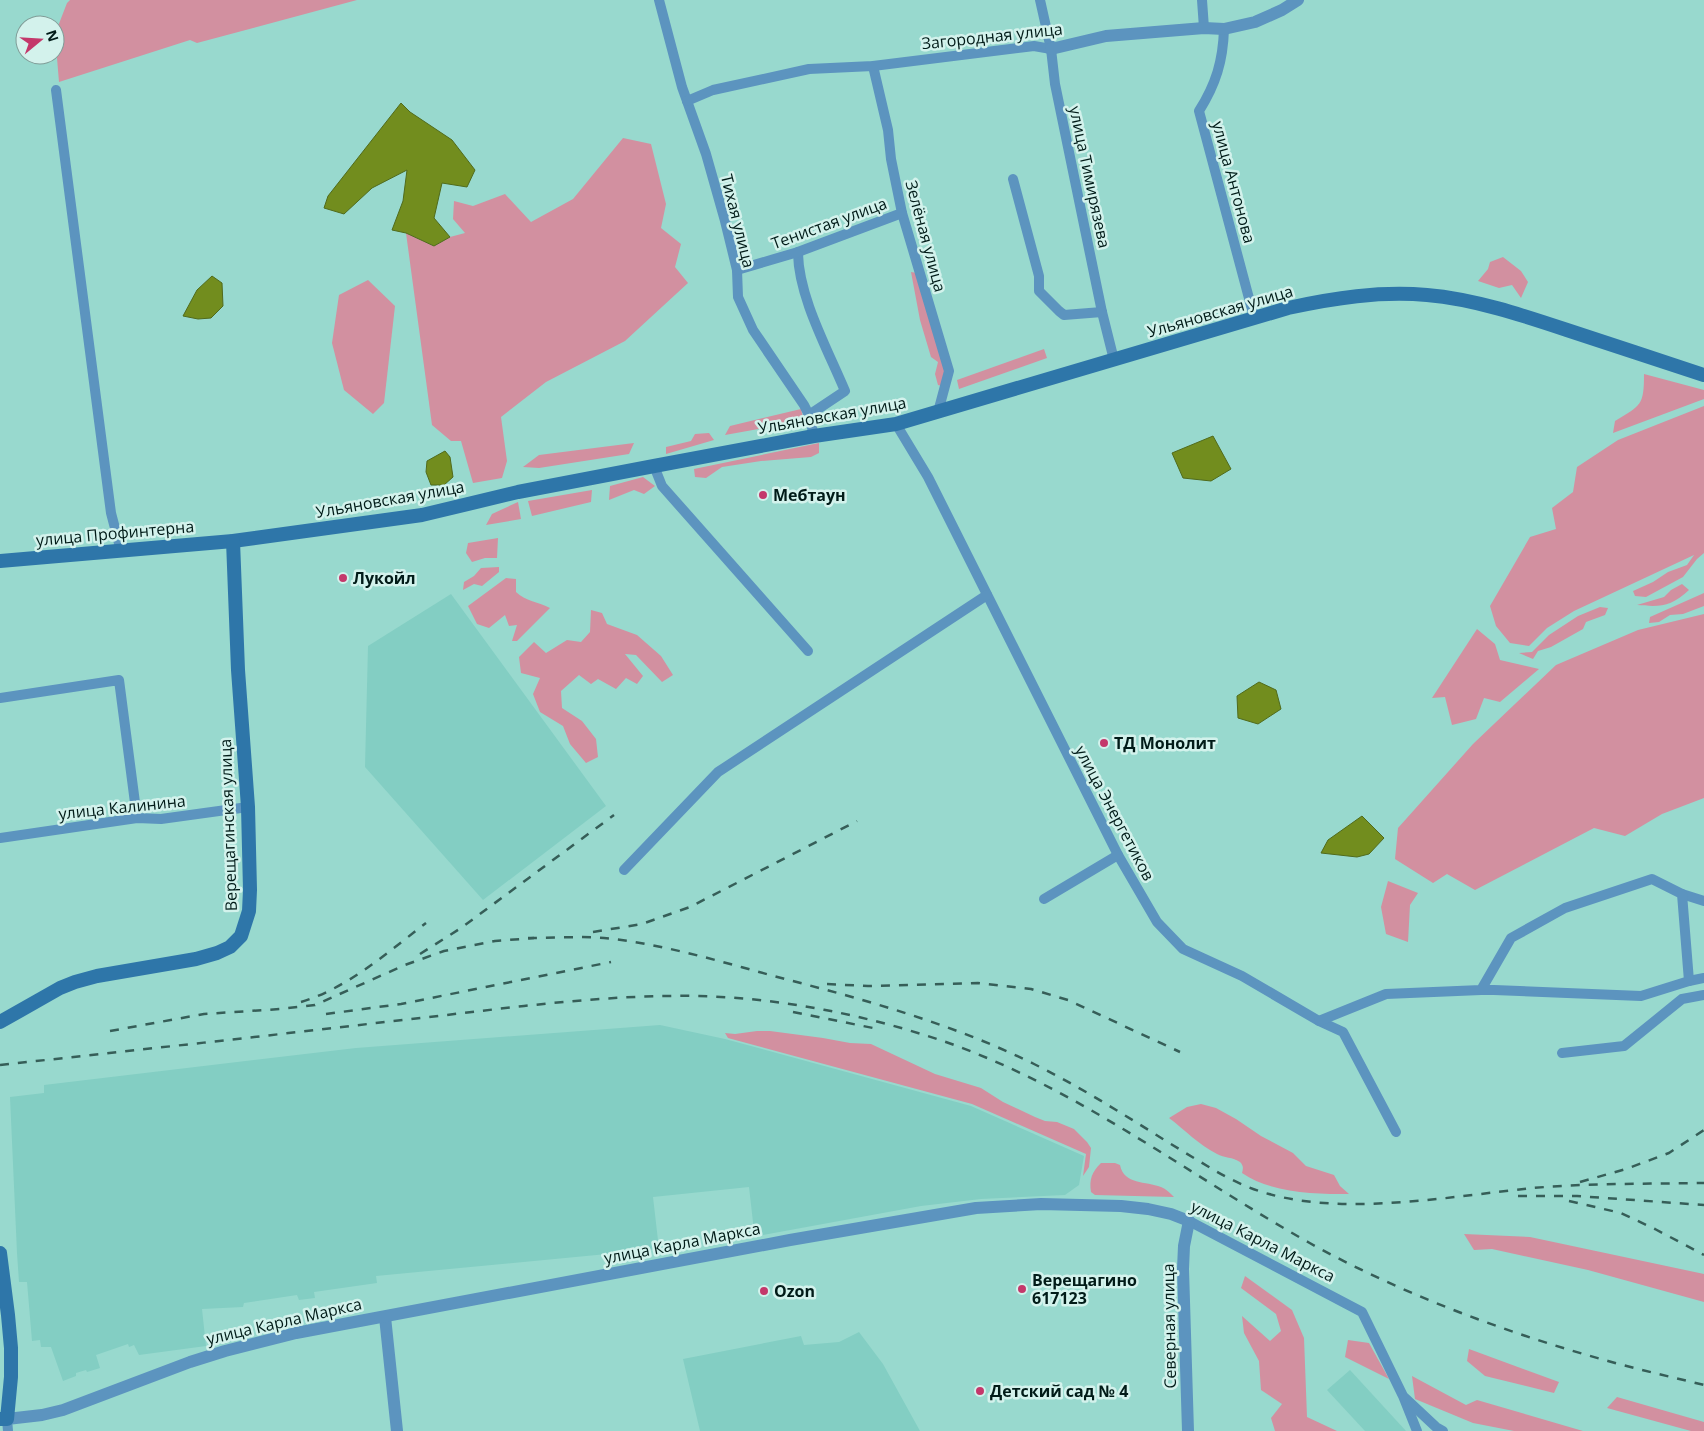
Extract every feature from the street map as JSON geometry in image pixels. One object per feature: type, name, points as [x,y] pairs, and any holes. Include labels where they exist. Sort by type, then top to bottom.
[{"type":"main road","name":"Ульяновская улица","points":[[234,541],[422,515],[518,492],[814,436],[896,424],[1254,317],[1342,297],[1396,294],[1457,299],[1529,318],[1704,375]]},
{"type":"main road","name":"улица Профинтерна","points":[[0,561],[234,541]]},
{"type":"main road","name":"Верещагинская улица","points":[[0,1022],[60,988],[76,982],[97,976],[196,959],[217,953],[230,946],[242,936],[250,911],[248,807],[238,670],[234,541]]},
{"type":"main road","points":[[0,1253],[11,1348],[11,1377],[5,1423]]},
{"type":"street","name":"улица Тимирязева","points":[[1040,0],[1051,49],[1055,84],[1102,312],[1114,360]]},
{"type":"street","points":[[1202,0],[1204,28]]},
{"type":"street","name":"Загородная улица","points":[[687,101],[714,90],[808,69],[873,66],[1034,46],[1051,49],[1106,36],[1204,28],[1224,29],[1255,22],[1282,10],[1298,0]]},
{"type":"street","name":"Тихая улица","points":[[662,1],[687,101],[706,154],[725,222],[737,270],[738,297],[753,330],[804,405],[809,415],[814,436]]},
{"type":"street","name":"улица Антонова","points":[[1224,29],[1223,47],[1217,75],[1211,92],[1199,111],[1254,317]]},
{"type":"street","name":"Зелёная улица","points":[[873,66],[888,130],[891,159],[902,213],[949,371],[938,412]]},
{"type":"street","points":[[56,90],[111,514],[121,551]]},
{"type":"street","points":[[1013,179],[1039,276],[1039,291],[1064,315],[1102,312]]},
{"type":"street","name":"Тенистая улица","points":[[737,270],[798,252],[902,213]]},
{"type":"street","points":[[798,252],[798,270],[813,315],[845,391],[809,415]]},
{"type":"street","name":"улица Энергетиков","points":[[896,424],[928,478],[1118,855],[1157,922],[1183,949],[1242,976],[1319,1021],[1343,1032],[1396,1132]]},
{"type":"street","points":[[654,466],[662,486],[808,651]]},
{"type":"street","points":[[624,870],[718,772],[987,595]]},
{"type":"street","points":[[0,698],[119,680],[137,818]]},
{"type":"street","name":"улица Калинина","points":[[0,838],[137,818],[161,819],[248,807]]},
{"type":"street","points":[[1044,899],[1118,855]]},
{"type":"street","points":[[1481,990],[1511,938],[1565,908],[1652,879],[1682,894],[1704,901]]},
{"type":"street","points":[[1682,894],[1690,981]]},
{"type":"street","points":[[1319,1021],[1386,994],[1481,990],[1641,996],[1704,978]]},
{"type":"street","points":[[1562,1053],[1624,1046],[1682,999],[1704,995]]},
{"type":"street","name":"улица Карла Маркса","points":[[5,1423],[62,1410],[157,1374],[225,1351],[296,1333],[790,1240],[976,1208],[1041,1204],[1121,1206],[1171,1214],[1362,1312],[1403,1396]]},
{"type":"street","name":"Северная улица","points":[[1188,1431],[1183,1269],[1184,1246],[1189,1222]]},
{"type":"street","points":[[385,1317],[397,1431]]},
{"type":"street","points":[[1403,1396],[1418,1431]]},
{"type":"street","points":[[1403,1396],[1436,1428],[1444,1431]]},
{"type":"shaded area","points":[[70,0],[357,0],[197,43],[190,40],[59,82],[58,65],[65,65],[65,15],[62,15]]},
{"type":"shaded area","points":[[401,103],[410,112],[452,140],[475,170],[467,187],[442,183],[434,218],[450,237],[434,246],[406,233],[392,230],[403,201],[407,170],[372,188],[344,214],[324,208],[328,196]]},
{"type":"shaded area","points":[[623,138],[651,144],[666,204],[661,228],[681,244],[675,267],[688,283],[625,341],[546,382],[501,417],[507,461],[502,478],[473,483],[461,441],[451,441],[432,425],[406,233],[434,246],[450,237],[465,233],[453,219],[454,201],[473,206],[505,194],[531,222],[573,199]]},
{"type":"shaded area","points":[[1503,257],[1521,271],[1528,282],[1521,298],[1512,285],[1499,288],[1478,281],[1488,269],[1490,262]]},
{"type":"shaded area","points":[[911,272],[917,273],[945,366],[942,386],[938,385],[935,374],[938,362],[931,357],[920,320]]},
{"type":"shaded area","points":[[212,276],[222,283],[223,306],[211,318],[198,319],[183,316],[197,290]]},
{"type":"shaded area","points":[[368,280],[395,306],[384,403],[373,414],[344,390],[332,343],[339,295]]},
{"type":"shaded area","points":[[1044,349],[1047,358],[959,389],[957,380]]},
{"type":"shaded area","points":[[1644,374],[1704,390],[1704,399],[1613,433],[1615,421],[1636,408],[1642,399]]},
{"type":"shaded area","points":[[1704,406],[1704,553],[1683,577],[1646,597],[1635,596],[1633,591],[1653,582],[1668,572],[1687,565],[1694,555],[1574,611],[1547,628],[1529,646],[1510,643],[1496,626],[1490,606],[1530,537],[1556,529],[1552,508],[1573,492],[1577,467],[1618,440]]},
{"type":"shaded area","points":[[801,409],[804,421],[725,435],[730,426]]},
{"type":"shaded area","points":[[709,433],[714,440],[666,454],[666,447],[691,441],[695,434]]},
{"type":"shaded area","points":[[1213,436],[1231,469],[1211,481],[1183,478],[1172,453]]},
{"type":"shaded area","points":[[634,443],[629,454],[539,468],[523,467],[539,455]]},
{"type":"shaded area","points":[[819,443],[819,453],[811,457],[761,461],[722,467],[706,478],[695,477],[694,469]]},
{"type":"shaded area","points":[[445,451],[450,457],[453,477],[444,485],[431,485],[426,472],[427,461]]},
{"type":"shaded area","points":[[643,477],[655,486],[644,494],[634,490],[609,500],[610,486]]},
{"type":"shaded area","points":[[592,490],[591,502],[532,516],[528,501]]},
{"type":"shaded area","points":[[518,502],[521,519],[486,525],[492,514]]},
{"type":"shaded area","points":[[498,538],[497,558],[485,558],[472,562],[466,553],[468,543]]},
{"type":"shaded area","points":[[499,567],[499,572],[482,586],[474,584],[463,590],[464,582],[474,576],[481,568]]},
{"type":"shaded area","points":[[506,578],[516,579],[516,592],[520,595],[550,608],[517,641],[512,641],[517,625],[509,626],[505,615],[489,628],[477,624],[468,606]]},
{"type":"shaded area","points":[[1682,584],[1689,590],[1671,603],[1659,606],[1637,605],[1664,597],[1671,590]]},
{"type":"shaded area","points":[[1704,593],[1704,606],[1683,614],[1670,615],[1659,622],[1649,623],[1650,617]]},
{"type":"shaded area","points":[[451,594],[606,806],[483,900],[365,767],[368,646]]},
{"type":"shaded area","points":[[1600,607],[1608,608],[1605,615],[1586,622],[1583,629],[1551,647],[1538,651],[1533,659],[1519,653],[1532,652],[1549,635],[1578,616]]},
{"type":"shaded area","points":[[591,610],[602,613],[607,624],[637,635],[661,656],[673,675],[662,682],[636,655],[625,654],[643,676],[637,684],[626,678],[616,689],[598,679],[591,684],[579,675],[561,691],[562,708],[582,721],[596,739],[598,757],[586,763],[570,744],[563,726],[540,712],[533,694],[540,678],[521,673],[519,657],[534,642],[546,653],[567,640],[581,642],[590,632]]},
{"type":"shaded area","points":[[1704,614],[1704,798],[1662,814],[1625,836],[1594,828],[1475,890],[1447,874],[1433,883],[1395,859],[1398,828],[1473,744],[1556,665],[1638,630]]},
{"type":"shaded area","points":[[1477,629],[1495,644],[1500,660],[1539,669],[1500,702],[1484,698],[1476,719],[1452,725],[1445,697],[1432,698]]},
{"type":"shaded area","points":[[1259,682],[1276,690],[1281,709],[1258,724],[1238,718],[1237,696]]},
{"type":"shaded area","points":[[1362,816],[1384,838],[1369,854],[1357,857],[1321,853],[1328,840]]},
{"type":"shaded area","points":[[1388,881],[1418,893],[1410,905],[1408,942],[1386,934],[1381,907]]},
{"type":"shaded area","points":[[660,1025],[725,1039],[971,1106],[1084,1156],[1079,1185],[1065,1195],[981,1199],[921,1206],[763,1235],[754,1231],[749,1187],[653,1197],[659,1249],[376,1276],[377,1283],[314,1292],[315,1298],[299,1300],[297,1295],[244,1303],[243,1307],[202,1309],[206,1346],[139,1355],[134,1345],[129,1347],[128,1344],[96,1355],[100,1368],[76,1373],[76,1376],[63,1381],[51,1347],[41,1347],[40,1340],[32,1341],[27,1282],[19,1282],[10,1097],[44,1093],[44,1085],[356,1048]]},
{"type":"shaded area","points":[[757,1031],[871,1044],[935,1074],[981,1088],[1003,1102],[1035,1117],[1045,1121],[1057,1122],[1074,1129],[1091,1148],[1089,1167],[1083,1176],[1086,1154],[972,1104],[728,1038],[725,1033],[735,1034]]},
{"type":"shaded area","points":[[1201,1104],[1216,1108],[1236,1119],[1261,1136],[1293,1153],[1306,1166],[1334,1175],[1340,1186],[1349,1194],[1294,1191],[1266,1185],[1242,1173],[1243,1166],[1240,1162],[1210,1150],[1169,1118],[1187,1107]]},
{"type":"shaded area","points":[[1101,1163],[1120,1165],[1122,1171],[1131,1179],[1161,1187],[1174,1197],[1095,1195],[1091,1192],[1090,1183],[1093,1173]]},
{"type":"shaded area","points":[[1464,1234],[1530,1237],[1704,1274],[1704,1302],[1588,1270],[1492,1249],[1474,1250]]},
{"type":"shaded area","points":[[1245,1276],[1292,1310],[1304,1338],[1307,1417],[1337,1431],[1275,1431],[1271,1418],[1282,1404],[1261,1390],[1259,1361],[1244,1333],[1242,1316],[1270,1341],[1281,1331],[1276,1314],[1241,1288]]},
{"type":"shaded area","points":[[859,1332],[883,1364],[920,1431],[700,1431],[683,1359],[801,1336],[804,1345],[839,1342]]},
{"type":"shaded area","points":[[1348,1340],[1369,1343],[1389,1379],[1345,1357]]},
{"type":"shaded area","points":[[1469,1349],[1559,1382],[1554,1393],[1485,1376],[1467,1361]]},
{"type":"shaded area","points":[[1350,1370],[1406,1431],[1365,1431],[1327,1390]]},
{"type":"shaded area","points":[[1412,1376],[1466,1405],[1477,1400],[1583,1431],[1514,1431],[1473,1423],[1415,1399]]},
{"type":"shaded area","points":[[1617,1397],[1704,1422],[1704,1431],[1691,1431],[1607,1408]]},
{"type":"railway","points":[[420,954],[461,928],[614,815]]},
{"type":"railway","points":[[593,932],[642,924],[690,907],[857,821]]},
{"type":"railway","points":[[301,1002],[335,988],[367,968],[426,923]]},
{"type":"railway","points":[[528,938],[604,938],[672,949],[849,996],[912,1015],[974,1037],[1034,1064],[1103,1102],[1220,1174],[1269,1194],[1300,1200],[1366,1204],[1435,1199],[1554,1186],[1704,1183]]},
{"type":"railway","points":[[110,1031],[204,1014],[315,1005],[405,965],[444,951],[495,941],[534,938]]},
{"type":"railway","points":[[326,1014],[401,1004],[611,962]]},
{"type":"railway","points":[[827,984],[868,986],[978,983],[1031,989],[1068,1000],[1180,1052]]},
{"type":"railway","points":[[0,1065],[581,1000],[660,996],[729,997],[820,1009],[879,1022],[937,1039],[988,1058],[1037,1081],[1084,1106],[1315,1246],[1422,1297],[1458,1312],[1570,1350],[1704,1385]]},
{"type":"railway","points":[[793,1012],[873,1028]]},
{"type":"railway","points":[[1580,1182],[1626,1169],[1669,1153],[1704,1130]]},
{"type":"railway","points":[[1518,1196],[1577,1196],[1704,1205]]},
{"type":"railway","points":[[1569,1201],[1621,1213],[1704,1255]]},
{"type":"place","name":"Мебтаун","points":[[763,495]]},
{"type":"place","name":"Лукойл","points":[[343,578]]},
{"type":"place","name":"ТД Монолит","points":[[1104,743]]},
{"type":"place","name":"Верещагино 617123","points":[[1022,1289]]},
{"type":"place","name":"Ozon","points":[[764,1291]]},
{"type":"place","name":"Детский сад № 4","points":[[980,1391]]}]
